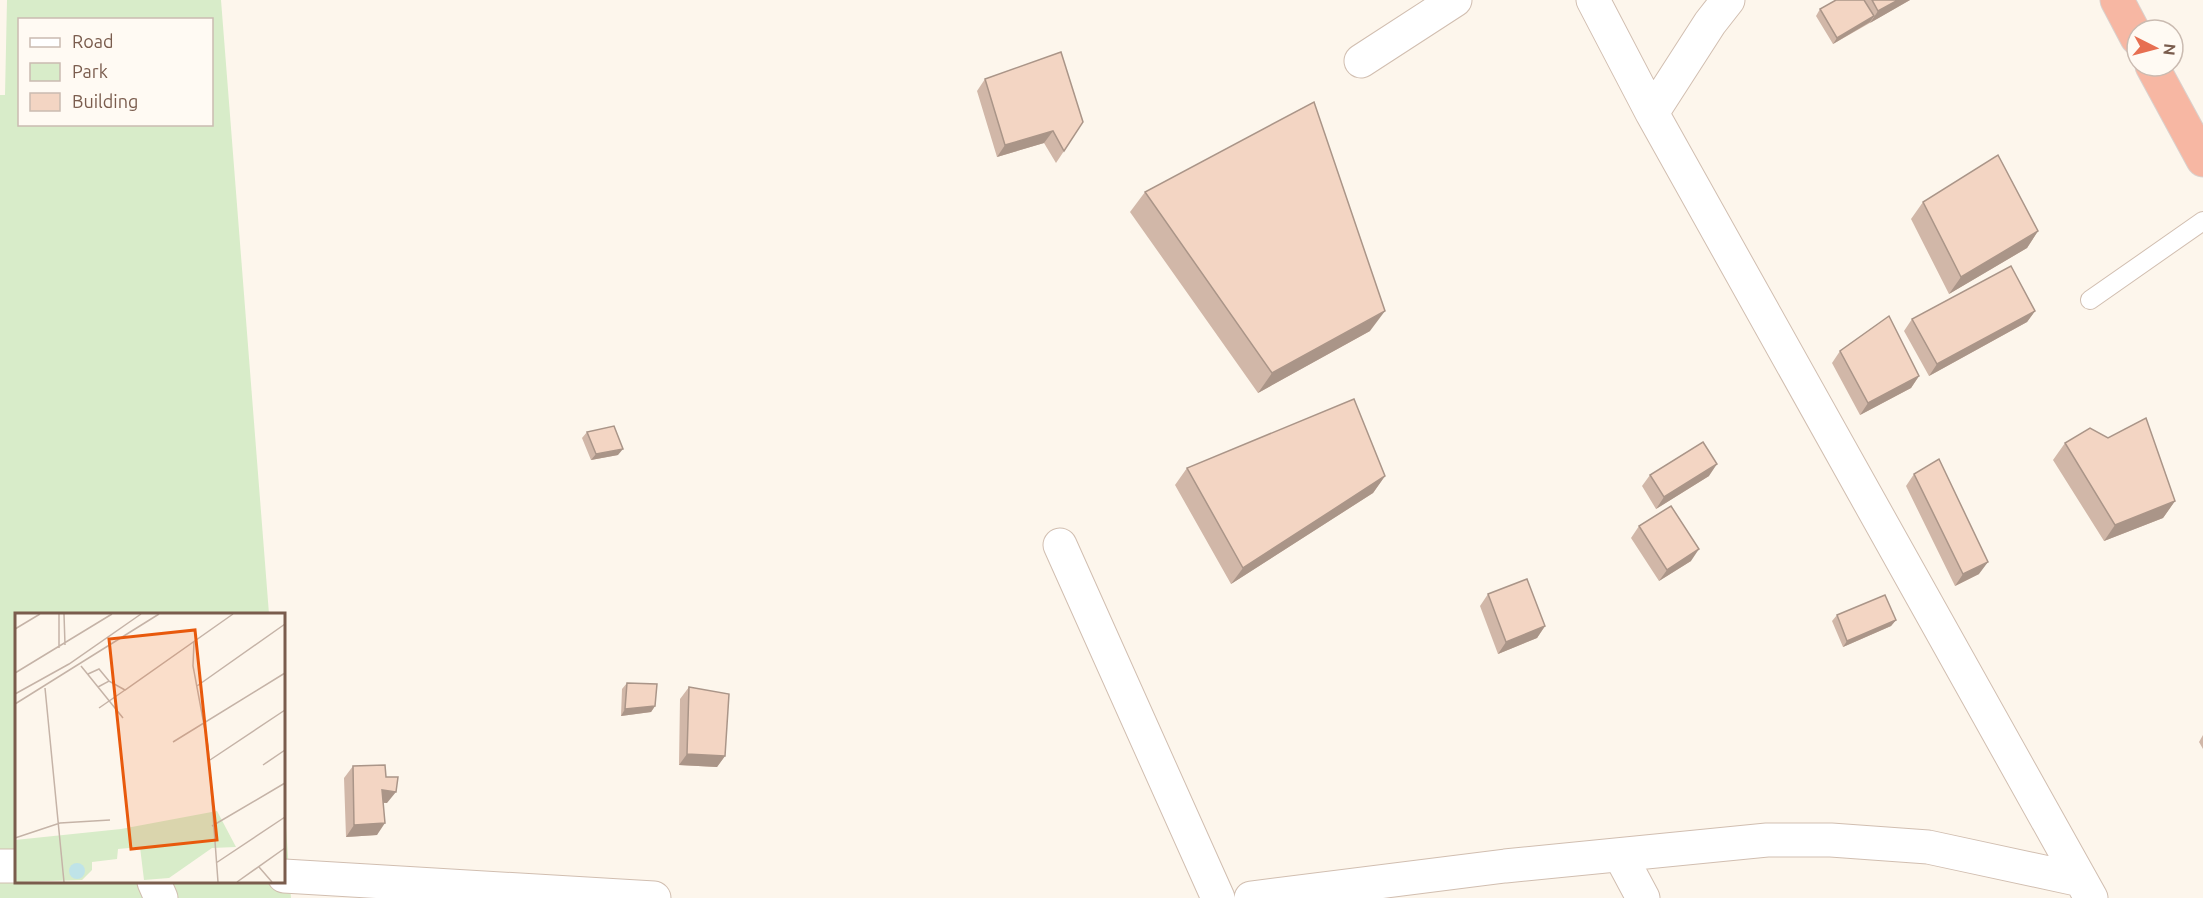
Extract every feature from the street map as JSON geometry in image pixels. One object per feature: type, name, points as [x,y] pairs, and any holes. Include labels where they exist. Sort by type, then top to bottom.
[{"type":"highway","points":[[2117,0],[2126,18]]},
{"type":"highway","points":[[2159,78],[2203,160]]},
{"type":"street","points":[[1361,61],[1455,0]]},
{"type":"street","points":[[1593,0],[1652,112],[2086,889]]},
{"type":"street","points":[[1652,112],[1710,23],[1728,0]]},
{"type":"street","points":[[1060,544],[1218,898]]},
{"type":"street","points":[[1251,898],[1505,866],[1767,840],[1831,840],[1928,847],[2086,889]]},
{"type":"street","points":[[1620,855],[1643,898]]},
{"type":"street","points":[[285,876],[654,898]]},
{"type":"street","points":[[154,883],[161,898]]},
{"type":"lane","points":[[2090,300],[2203,221]]},
{"type":"green space","points":[[7,0],[221,0],[269,613],[15,613],[15,883],[285,883],[285,814],[291,898],[0,898],[0,95],[5,95]]},
{"type":"building","points":[[1836,0],[1864,0],[1874,16],[1837,38],[1820,9]]},
{"type":"building","points":[[1872,0],[1898,0],[1878,11]]},
{"type":"building","points":[[1061,52],[1083,122],[1064,151],[1053,131],[1005,145],[985,79]]},
{"type":"building","points":[[1314,102],[1385,311],[1272,373],[1145,192]]},
{"type":"building","points":[[1998,155],[2038,231],[1961,277],[1923,202]]},
{"type":"building","points":[[2011,266],[2035,311],[1937,364],[1912,319]]},
{"type":"building","points":[[1889,316],[1919,376],[1868,403],[1840,351]]},
{"type":"building","points":[[1354,399],[1385,476],[1243,568],[1187,468]]},
{"type":"building","points":[[2146,418],[2175,501],[2115,525],[2065,443],[2090,428],[2108,438]]},
{"type":"building","points":[[614,426],[623,449],[596,454],[587,432]]},
{"type":"building","points":[[1703,442],[1717,464],[1664,497],[1650,475]]},
{"type":"building","points":[[1939,459],[1988,562],[1963,574],[1914,474]]},
{"type":"building","points":[[1671,506],[1699,549],[1667,570],[1639,526]]},
{"type":"building","points":[[1527,579],[1545,626],[1506,642],[1488,594]]},
{"type":"building","points":[[1885,595],[1896,620],[1847,641],[1837,615]]},
{"type":"building","points":[[627,683],[657,684],[655,706],[625,709]]},
{"type":"building","points":[[689,687],[729,694],[725,756],[687,754]]},
{"type":"building","points":[[385,765],[386,777],[398,777],[396,792],[382,790],[385,823],[354,825],[353,766]]}]
